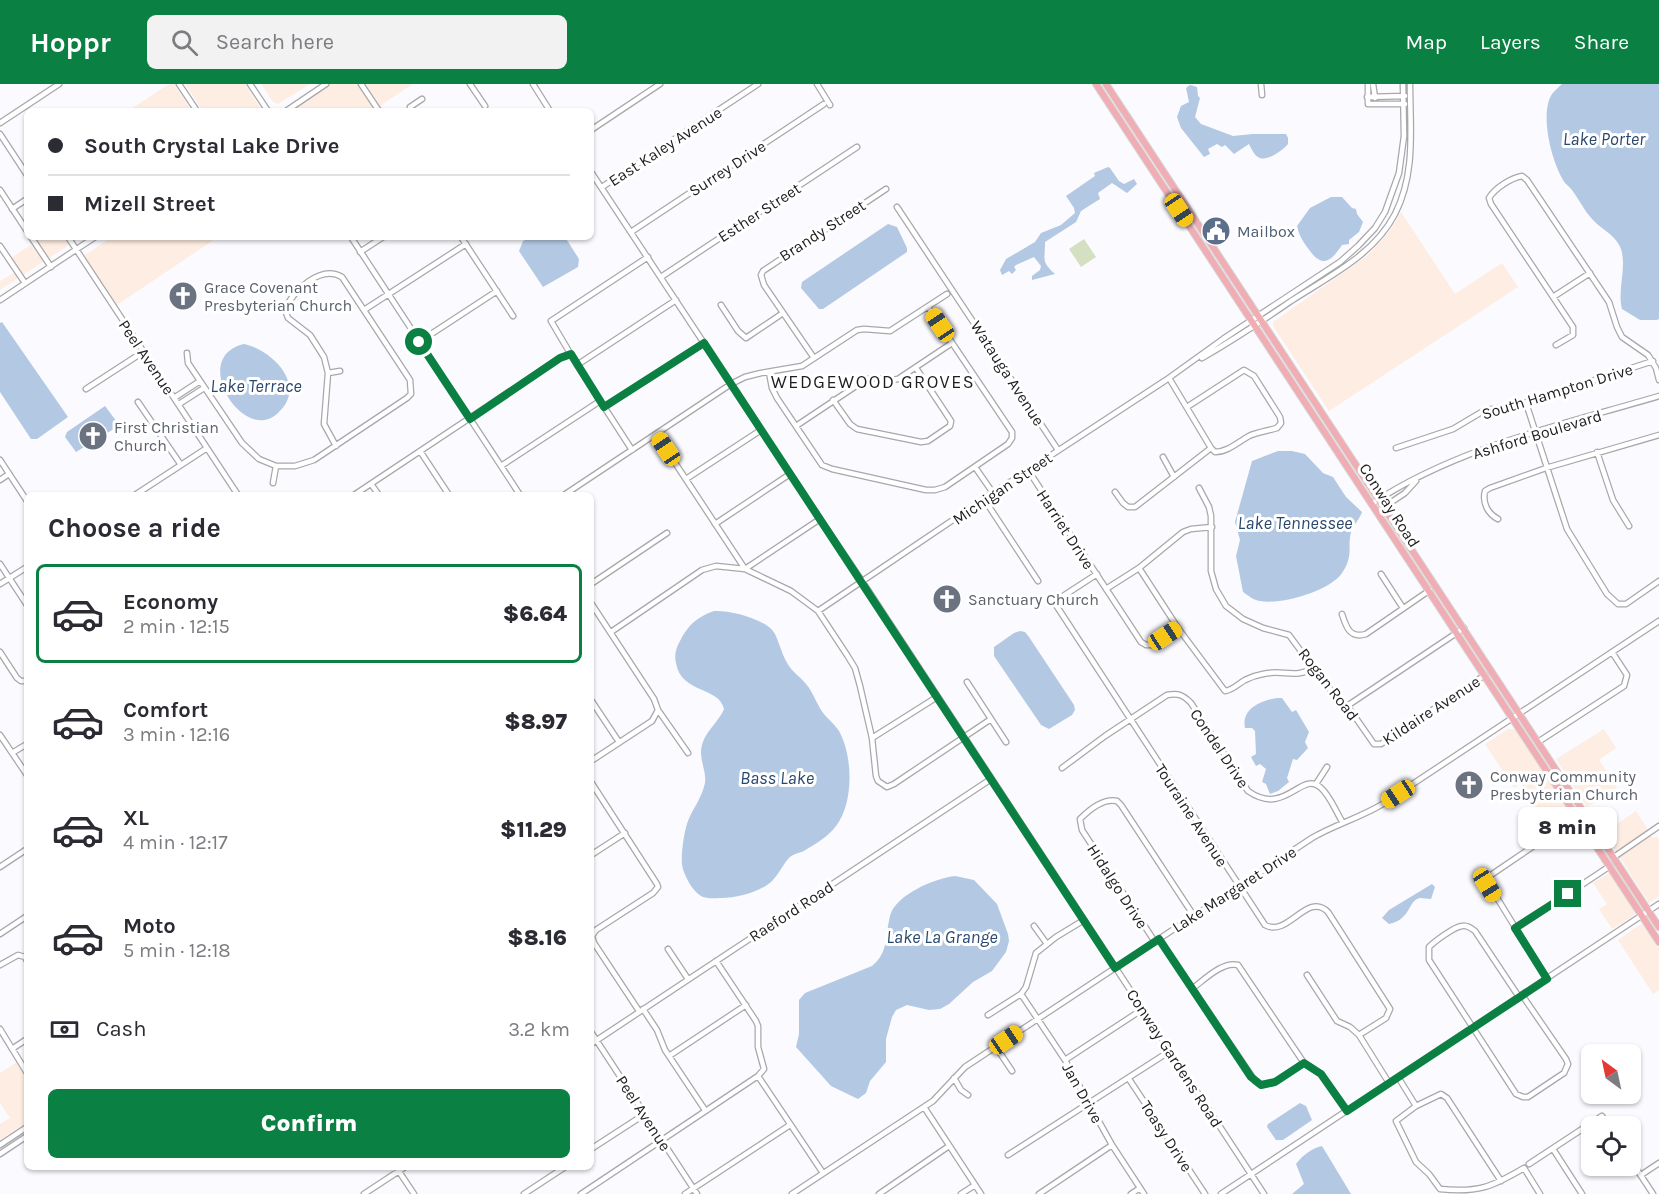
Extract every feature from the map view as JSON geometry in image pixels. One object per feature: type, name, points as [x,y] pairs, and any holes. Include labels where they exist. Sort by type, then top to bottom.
[{"type":"main road","name":"Conway Road","points":[[1096,84],[1659,942]]},
{"type":"main road","name":"Conway Road","points":[[1106,84],[1659,927]]},
{"type":"main road","points":[[1119,119],[1127,123],[1139,135]]},
{"type":"main road","points":[[1323,429],[1329,431],[1341,448],[1349,452]]},
{"type":"main road","points":[[1598,846],[1614,857]]},
{"type":"street","points":[[0,123],[59,84]]},
{"type":"street","points":[[179,84],[195,108]]},
{"type":"street","points":[[250,84],[266,108]]},
{"type":"street","points":[[290,108],[326,84]]},
{"type":"street","points":[[361,84],[377,108]]},
{"type":"street","points":[[470,84],[485,106]]},
{"type":"street","points":[[533,84],[548,108]]},
{"type":"street","points":[[594,128],[660,84]]},
{"type":"street","name":"East Kaley Avenue","points":[[602,187],[758,84]]},
{"type":"street","points":[[817,84],[830,105]]},
{"type":"street","points":[[1261,84],[1262,95]]},
{"type":"street","points":[[1368,84],[1368,104],[1410,104]]},
{"type":"street","points":[[1373,84],[1376,104]]},
{"type":"street","name":"Michigan Street","points":[[818,611],[1253,323],[1340,262],[1358,246],[1378,224],[1385,212],[1399,173],[1404,136],[1402,84]]},
{"type":"street","name":"Michigan Street","points":[[1259,318],[1350,264],[1382,232],[1395,214],[1407,180],[1412,141],[1410,84]]},
{"type":"street","points":[[1367,97],[1410,96]]},
{"type":"street","points":[[410,108],[422,99]]},
{"type":"street","name":"Surrey Drive","points":[[631,232],[824,104]]},
{"type":"street","points":[[0,134],[24,170]]},
{"type":"street","name":"Esther Street","points":[[661,277],[857,147]]},
{"type":"street","name":"Conway Gardens Road","points":[[594,176],[1264,1194]]},
{"type":"street","points":[[1556,345],[1572,335],[1573,327],[1489,198],[1516,177],[1522,176],[1527,180],[1609,302],[1617,327],[1623,337],[1648,355],[1653,361],[1659,380]]},
{"type":"street","name":"Brandy Street","points":[[783,313],[764,285],[761,275],[766,267],[886,189]]},
{"type":"street","points":[[0,190],[24,227]]},
{"type":"street","points":[[12,209],[24,201]]},
{"type":"street","name":"Watauga Avenue","points":[[897,207],[1059,450]]},
{"type":"street","points":[[1179,210],[1187,208]]},
{"type":"street","points":[[33,240],[51,267]]},
{"type":"street","name":"Peel Avenue","points":[[70,240],[236,492]]},
{"type":"street","points":[[0,300],[91,240]]},
{"type":"street","points":[[353,240],[518,492]]},
{"type":"street","points":[[360,252],[378,240]]},
{"type":"street","points":[[463,240],[513,316]]},
{"type":"street","points":[[364,310],[466,244]]},
{"type":"street","points":[[0,246],[25,283]]},
{"type":"street","points":[[632,450],[551,321],[648,257]]},
{"type":"street","points":[[187,353],[188,363],[242,443],[259,459],[276,466],[304,464],[336,446],[411,394],[410,380],[342,277],[332,272],[325,272],[301,287],[287,303],[285,314],[302,327],[318,345],[324,357],[328,373],[324,423],[336,446]]},
{"type":"street","points":[[1553,297],[1590,273]]},
{"type":"street","points":[[419,342],[497,291]]},
{"type":"street","points":[[569,492],[731,384],[745,377],[802,366],[857,330],[890,331],[947,294]]},
{"type":"street","points":[[577,365],[676,300]]},
{"type":"street","points":[[721,305],[738,332],[746,338],[783,313],[814,358]]},
{"type":"street","points":[[770,372],[772,388],[777,398],[822,465],[926,490],[945,487],[1008,444],[1012,438],[1011,432],[928,307]]},
{"type":"street","points":[[604,407],[704,343]]},
{"type":"street","points":[[795,426],[871,378],[892,381],[952,344]]},
{"type":"street","points":[[86,389],[143,352]]},
{"type":"street","points":[[359,492],[560,358],[571,354]]},
{"type":"street","name":"South Hampton Drive","points":[[1396,448],[1453,429],[1485,410],[1526,403],[1653,361]]},
{"type":"street","points":[[833,400],[850,424],[857,429],[921,442],[928,441],[950,426],[951,421],[916,368]]},
{"type":"street","points":[[1169,378],[1211,448],[1215,452],[1221,452],[1248,436],[1277,428],[1281,423],[1280,417],[1254,376],[1244,370],[1187,407]]},
{"type":"street","points":[[328,373],[340,371]]},
{"type":"street","points":[[174,398],[200,381]]},
{"type":"street","points":[[179,404],[204,388]]},
{"type":"street","name":"Ashford Boulevard","points":[[1373,503],[1400,486],[1455,459],[1659,396]]},
{"type":"street","points":[[501,466],[600,401]]},
{"type":"street","points":[[138,402],[181,465]]},
{"type":"street","points":[[1526,403],[1567,529],[1608,594],[1618,604],[1626,604],[1659,581]]},
{"type":"street","points":[[686,479],[761,430]]},
{"type":"street","points":[[656,434],[745,569]]},
{"type":"street","points":[[1498,519],[1492,515],[1484,502],[1485,491],[1490,488],[1546,468],[1659,435]]},
{"type":"street","points":[[140,492],[207,448]]},
{"type":"street","points":[[1115,492],[1128,507],[1135,507],[1211,448]]},
{"type":"street","points":[[420,451],[447,492]]},
{"type":"street","points":[[1597,453],[1613,500],[1629,526]]},
{"type":"street","points":[[1163,457],[1174,477]]},
{"type":"street","points":[[0,460],[24,496]]},
{"type":"street","points":[[273,483],[276,466]]},
{"type":"street","points":[[975,467],[993,493]]},
{"type":"street","name":"Harriet Drive","points":[[1028,470],[1141,642],[1151,645],[1178,628]]},
{"type":"street","points":[[0,480],[9,474]]},
{"type":"street","points":[[715,524],[790,474]]},
{"type":"street","name":"Ashford Boulevard","points":[[1378,511],[1405,493],[1418,478]]},
{"type":"street","points":[[371,484],[377,492]]},
{"type":"street","name":"Rogan Road","points":[[1199,488],[1209,507],[1212,527],[1211,571],[1216,589],[1226,606],[1244,620],[1289,635],[1326,685],[1347,706],[1376,745]]},
{"type":"street","points":[[984,499],[1038,581]]},
{"type":"street","points":[[745,569],[820,519]]},
{"type":"street","points":[[1106,589],[1139,568],[1183,532],[1212,527]]},
{"type":"street","points":[[594,582],[667,533]]},
{"type":"street","points":[[0,564],[24,600]]},
{"type":"street","points":[[610,632],[702,570],[716,566],[745,569],[791,591],[818,611],[855,668],[872,738],[876,776],[883,785],[887,787],[894,784],[991,719]]},
{"type":"street","points":[[1139,568],[1178,628],[1225,691],[1229,691],[1247,679],[1265,673],[1298,674],[1314,668]]},
{"type":"street","points":[[0,584],[24,569]]},
{"type":"street","name":"Touraine Avenue","points":[[1097,574],[1054,602],[1265,925],[1272,929],[1280,928],[1311,907],[1323,908],[1328,912],[1390,1009],[1386,1018],[1359,1035]]},
{"type":"street","points":[[1381,574],[1403,608]]},
{"type":"street","points":[[1342,614],[1352,635],[1358,637],[1430,590]]},
{"type":"street","points":[[594,607],[654,699],[658,710],[688,753]]},
{"type":"street","points":[[594,616],[598,613]]},
{"type":"street","name":"Lake Margaret Drive","points":[[792,1194],[924,1107],[940,1094],[965,1067],[1157,940],[1321,832],[1381,805],[1659,621]]},
{"type":"street","points":[[1347,706],[1464,628]]},
{"type":"street","points":[[0,652],[17,678],[24,681]]},
{"type":"street","points":[[1538,742],[1624,686],[1627,675],[1612,652]]},
{"type":"street","name":"Kildaire Avenue","points":[[1376,745],[1381,744],[1485,675]]},
{"type":"street","points":[[967,682],[1006,742]]},
{"type":"street","name":"Condel Drive","points":[[1062,768],[1167,695],[1176,693],[1191,704],[1248,791],[1257,798],[1276,800],[1303,784],[1316,784]]},
{"type":"street","points":[[872,738],[937,697]]},
{"type":"street","points":[[594,704],[619,742]]},
{"type":"street","points":[[594,759],[652,721],[658,710]]},
{"type":"street","points":[[0,735],[24,771]]},
{"type":"street","points":[[12,753],[24,746]]},
{"type":"street","points":[[1327,766],[1316,784],[1323,790],[1343,823]]},
{"type":"street","name":"Raeford Road","points":[[594,1042],[991,779]]},
{"type":"street","points":[[594,786],[656,880],[658,887],[594,933]]},
{"type":"street","name":"Hidalgo Drive","points":[[1194,916],[1117,801],[1106,800],[1080,819],[1082,830],[1255,1081],[1261,1085],[1275,1082],[1304,1063]]},
{"type":"street","points":[[1547,979],[1486,880],[1578,816]]},
{"type":"street","points":[[1614,857],[1659,826]]},
{"type":"street","points":[[594,853],[625,833]]},
{"type":"street","points":[[0,867],[24,851]]},
{"type":"street","points":[[1515,928],[1610,866]]},
{"type":"street","points":[[1221,1194],[1659,904]]},
{"type":"street","points":[[0,934],[24,918]]},
{"type":"street","points":[[988,1015],[1021,994],[1026,987],[1036,952],[1084,920]]},
{"type":"street","points":[[1035,926],[1047,944]]},
{"type":"street","points":[[1463,926],[1475,931],[1521,996],[1568,1064],[1564,1073],[1528,1097],[1516,1094],[1429,960],[1429,947],[1463,926]]},
{"type":"street","points":[[594,943],[657,1030],[669,1056],[705,1110]]},
{"type":"street","points":[[668,949],[688,979]]},
{"type":"street","points":[[0,965],[14,956],[21,955],[24,958]]},
{"type":"street","points":[[581,1194],[758,1076],[764,1069],[758,1047],[758,1026],[717,961]]},
{"type":"street","points":[[1193,988],[1224,966],[1238,965],[1304,1063],[1321,1074],[1347,1111]]},
{"type":"street","points":[[1307,975],[1337,1021],[1350,1027],[1359,1035],[1389,1083]]},
{"type":"street","name":"Jan Drive","points":[[1021,994],[1065,1060],[1113,1145],[1144,1194]]},
{"type":"street","points":[[669,1056],[746,1005]]},
{"type":"street","points":[[1065,1060],[1143,1009]]},
{"type":"street","points":[[0,1029],[24,1068]]},
{"type":"street","points":[[12,1049],[24,1041]]},
{"type":"street","name":"Peel Avenue","points":[[594,1042],[698,1194]]},
{"type":"street","points":[[996,1047],[1012,1071]]},
{"type":"street","points":[[1008,1155],[1170,1051]]},
{"type":"street","points":[[758,1076],[823,1173]]},
{"type":"street","points":[[1398,1077],[1416,1106]]},
{"type":"street","points":[[954,1078],[968,1095]]},
{"type":"street","name":"Toasy Drive","points":[[1129,1078],[1205,1194]]},
{"type":"street","points":[[1501,1181],[1447,1098],[1441,1094],[1416,1106],[1396,1121],[1397,1126],[1406,1137],[1416,1162],[1429,1174],[1440,1190],[1489,1187],[1501,1181],[1526,1166],[1581,1130]]},
{"type":"street","points":[[924,1107],[981,1194]]},
{"type":"street","points":[[594,1147],[645,1114]]},
{"type":"street","points":[[685,1194],[790,1125]]},
{"type":"street","points":[[0,1145],[24,1129]]},
{"type":"street","points":[[0,1154],[24,1138]]},
{"type":"street","points":[[1039,1194],[1113,1145]]},
{"type":"street","points":[[879,1194],[949,1146]]},
{"type":"street","points":[[1553,1149],[1582,1194]]},
{"type":"street","points":[[1653,1194],[1641,1175],[1659,1163]]},
{"type":"street","points":[[1526,1166],[1540,1194]]},
{"type":"street","points":[[364,1194],[396,1170]]},
{"type":"street","points":[[398,1170],[414,1194]]},
{"type":"street","points":[[524,1194],[560,1170]]},
{"type":"street","points":[[961,1194],[975,1185]]},
{"type":"street","points":[[1131,1194],[1140,1188]]},
{"type":"shaded area","points":[[169,84],[174,84],[190,108],[133,108]]},
{"type":"shaded area","points":[[185,84],[245,84],[260,108],[201,108]]},
{"type":"shaded area","points":[[261,84],[310,84],[278,104],[273,102]]},
{"type":"shaded area","points":[[327,84],[413,84],[381,105],[380,108],[291,108]]},
{"type":"shaded area","points":[[1401,212],[1455,294],[1502,263],[1518,287],[1329,411],[1273,326],[1273,322],[1367,256],[1392,228]]},
{"type":"shaded area","points":[[38,240],[76,240],[0,290],[0,281],[19,270],[11,258]]},
{"type":"shaded area","points":[[108,240],[214,240],[114,307],[82,257]]},
{"type":"shaded area","points":[[1508,729],[1515,729],[1573,817],[1550,832],[1521,783],[1514,788],[1485,744]]},
{"type":"shaded area","points":[[1604,729],[1616,748],[1599,760],[1617,788],[1587,807],[1556,759]]},
{"type":"shaded area","points":[[1636,811],[1653,838],[1657,836],[1659,840],[1659,896],[1649,903],[1604,833]]},
{"type":"shaded area","points":[[1609,873],[1635,912],[1633,916],[1612,929],[1599,909],[1607,904],[1593,883]]},
{"type":"shaded area","points":[[1641,924],[1659,949],[1659,990],[1653,994],[1618,940]]},
{"type":"shaded area","points":[[19,1061],[24,1068],[24,1124],[0,1140],[0,1124],[10,1118],[0,1103],[0,1073]]},
{"type":"green space","points":[[1084,239],[1096,257],[1081,267],[1069,249]]},
{"type":"water","name":"Lake Porter","points":[[1562,84],[1659,84],[1659,319],[1657,320],[1640,320],[1622,309],[1623,256],[1621,249],[1614,237],[1590,216],[1560,175],[1549,139],[1547,114],[1552,94]]},
{"type":"water","points":[[1190,85],[1197,87],[1200,98],[1195,117],[1201,124],[1233,136],[1286,134],[1288,144],[1274,155],[1261,158],[1255,155],[1249,144],[1234,154],[1225,145],[1222,147],[1217,144],[1208,149],[1210,154],[1204,157],[1181,128],[1177,117],[1181,106],[1189,102],[1186,88]]},
{"type":"water","points":[[1108,167],[1124,184],[1134,179],[1137,184],[1127,193],[1112,183],[1098,193],[1100,199],[1081,211],[1076,222],[1045,242],[1045,260],[1055,274],[1032,280],[1032,276],[1040,270],[1041,266],[1034,257],[1016,265],[1014,267],[1016,270],[1012,274],[1009,271],[1002,275],[1000,270],[1006,259],[1035,242],[1041,233],[1061,225],[1075,213],[1066,196],[1095,176],[1094,173]]},
{"type":"water","points":[[1331,197],[1342,197],[1352,208],[1356,209],[1363,222],[1359,232],[1349,240],[1349,244],[1342,245],[1335,255],[1323,261],[1310,251],[1300,236],[1297,226],[1310,208]]},
{"type":"water","points":[[888,224],[897,227],[907,252],[823,309],[819,309],[801,288],[802,282]]},
{"type":"water","points":[[567,240],[579,259],[578,267],[543,287],[519,251],[523,241]]},
{"type":"water","points":[[2,322],[68,417],[37,439],[31,439],[0,392],[0,323]]},
{"type":"water","name":"Lake Terrace","points":[[244,344],[266,354],[275,361],[288,381],[289,392],[286,403],[278,413],[264,420],[250,418],[238,409],[227,396],[221,380],[221,365],[228,352]]},
{"type":"water","points":[[105,406],[117,422],[117,427],[76,452],[65,437],[67,432]]},
{"type":"water","name":"Lake Tennessee","points":[[1278,451],[1305,454],[1323,473],[1333,477],[1346,497],[1362,512],[1351,532],[1346,567],[1336,580],[1316,591],[1292,599],[1269,602],[1253,599],[1243,592],[1236,556],[1240,540],[1235,522],[1252,461]]},
{"type":"water","name":"Bass Lake","points":[[714,611],[748,616],[771,629],[788,665],[808,687],[821,710],[839,731],[847,753],[850,779],[842,816],[829,834],[804,851],[790,857],[767,885],[741,896],[728,898],[699,895],[686,878],[682,864],[687,824],[705,783],[701,756],[702,745],[724,709],[715,696],[685,680],[679,673],[675,657],[683,635],[690,626]]},
{"type":"water","points":[[1020,631],[1025,632],[1029,637],[1074,705],[1075,710],[1072,715],[1049,729],[1041,725],[994,656],[994,647]]},
{"type":"water","points":[[1282,698],[1292,712],[1296,710],[1309,732],[1305,742],[1308,748],[1297,760],[1293,759],[1287,778],[1289,782],[1270,794],[1266,784],[1262,782],[1266,769],[1260,764],[1256,766],[1251,757],[1256,754],[1255,731],[1252,728],[1245,728],[1245,721],[1249,711],[1259,703]]},
{"type":"water","name":"Lake La Grange","points":[[955,876],[974,880],[997,904],[1008,934],[1006,952],[992,971],[973,982],[949,1004],[940,1009],[929,1010],[907,1005],[896,1010],[886,1039],[886,1062],[870,1081],[866,1093],[858,1099],[831,1086],[796,1047],[799,1034],[799,1000],[805,993],[872,966],[884,949],[890,916],[899,901],[927,884]]},
{"type":"water","points":[[1432,884],[1435,887],[1431,899],[1416,900],[1405,915],[1396,922],[1389,924],[1382,918],[1389,910]]},
{"type":"water","points":[[1300,1103],[1306,1106],[1312,1120],[1283,1140],[1276,1140],[1267,1127],[1268,1124]]},
{"type":"water","points":[[1322,1146],[1351,1194],[1292,1194],[1304,1184],[1296,1164],[1308,1153]]},
{"type":"place","name":"Mailbox","points":[[1216,231]]},
{"type":"place","name":"Grace Covenant Presbyterian Church","points":[[183,296]]},
{"type":"place","name":"First Christian Church","points":[[93,436]]},
{"type":"place","name":"Sanctuary Church","points":[[947,599]]},
{"type":"place","name":"Conway Community Presbyterian Church","points":[[1469,785]]},
{"type":"district","name":"WEDGEWOOD GROVES","points":[[873,382]]},
{"type":"route","points":[[419,342],[470,419],[560,358],[571,354],[604,407],[704,343],[841,548],[1115,968],[1159,939],[1251,1077],[1261,1085],[1275,1082],[1304,1063],[1321,1074],[1347,1111],[1547,979],[1515,928],[1568,894]]}]
